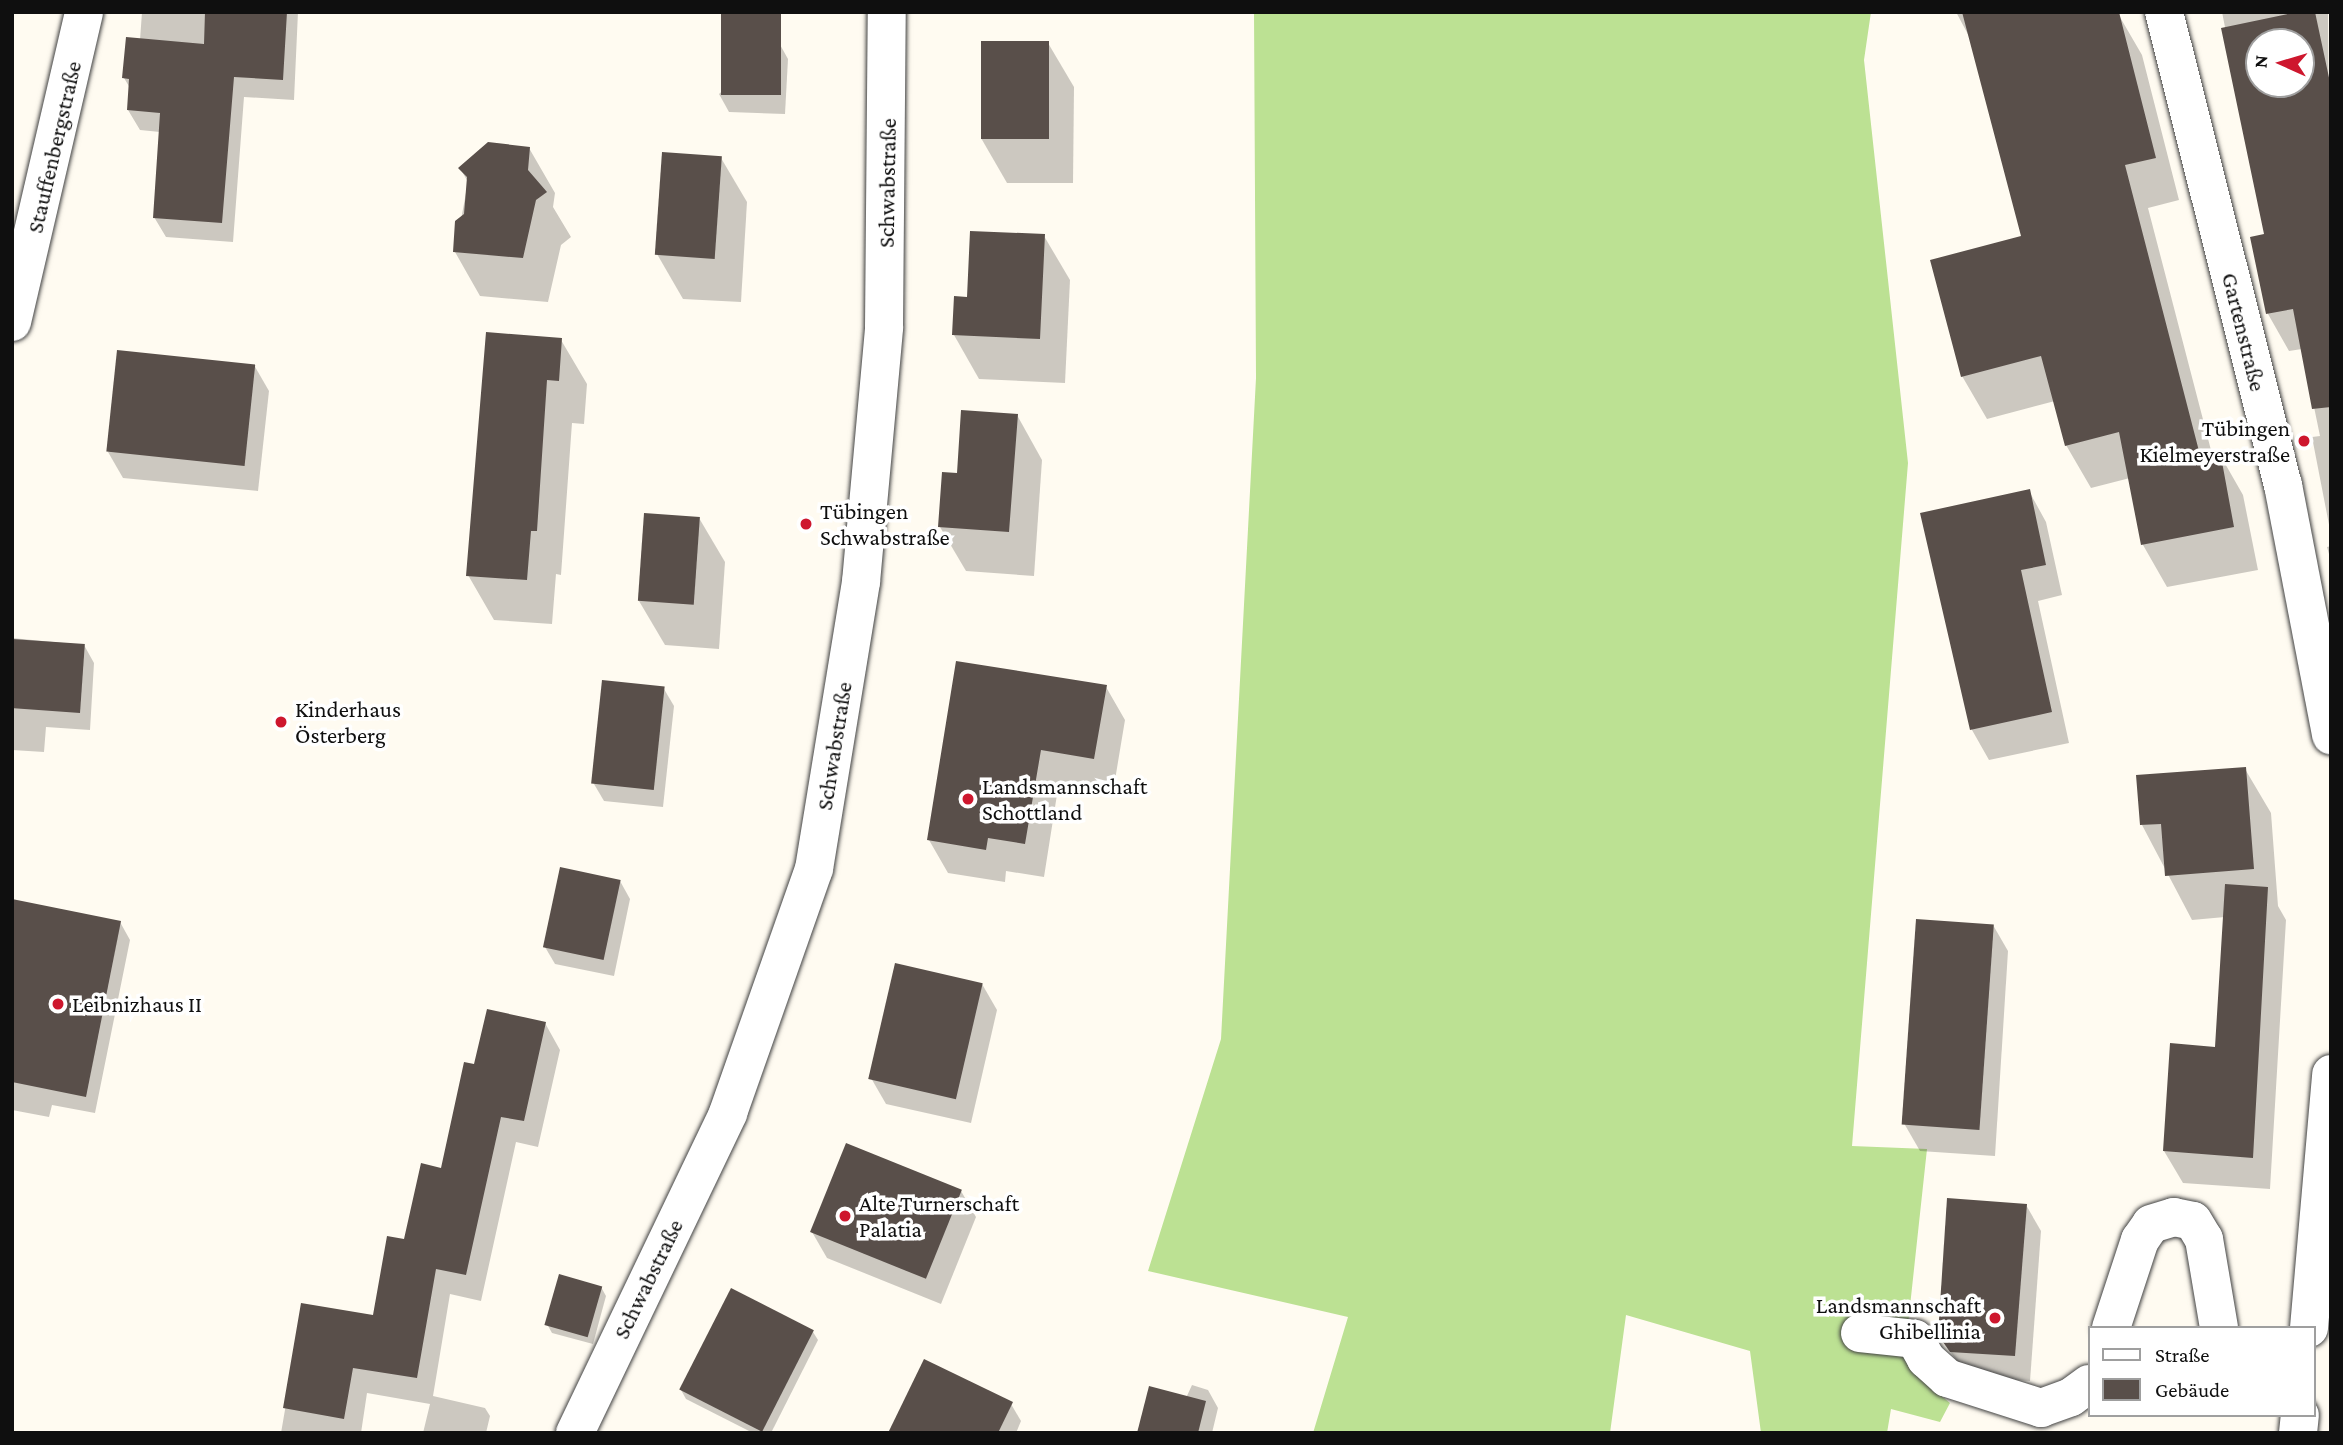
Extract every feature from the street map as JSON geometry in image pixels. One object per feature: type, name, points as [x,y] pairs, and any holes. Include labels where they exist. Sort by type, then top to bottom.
[{"type":"street","name":"Stauffenbergstraße","points":[[12,322],[84,12]]},
{"type":"street","name":"Schwabstraße","points":[[575,1433],[728,1113],[814,869],[861,582],[884,327],[887,12]]},
{"type":"street","name":"Gartenstraße","points":[[2164,12],[2283,485],[2322,654],[2331,735]]},
{"type":"street","points":[[2309,1326],[2331,1074]]},
{"type":"street","points":[[2112,1326],[2140,1240],[2151,1224],[2174,1217],[2193,1221],[2204,1239],[2219,1326]]},
{"type":"street","points":[[1860,1333],[1915,1339],[1926,1359],[1947,1378],[2041,1408],[2071,1397],[2088,1385]]},
{"type":"green space","points":[[1254,12],[1871,12],[1864,60],[1908,463],[1852,1146],[1927,1149],[1907,1334],[1929,1386],[1950,1403],[1940,1422],[1891,1409],[1887,1433],[1761,1433],[1750,1351],[1626,1315],[1610,1433],[1313,1433],[1348,1317],[1148,1271],[1221,1039],[1256,378]]},
{"type":"building","points":[[205,12],[287,12],[283,80],[234,77],[222,223],[153,218],[160,113],[127,110],[129,79],[122,78],[126,37],[204,44]]},
{"type":"building","points":[[721,12],[781,12],[781,95],[721,95]]},
{"type":"building","points":[[1962,12],[2119,12],[2156,158],[2125,165],[2200,455],[2220,451],[2234,527],[2141,545],[2119,432],[2065,446],[2041,356],[1961,377],[1930,260],[2021,236]]},
{"type":"building","points":[[2297,12],[2315,12],[2331,87],[2331,407],[2312,409],[2293,309],[2266,314],[2250,237],[2264,234],[2221,28]]},
{"type":"building","points":[[981,41],[1049,41],[1049,139],[981,139]]},
{"type":"building","points":[[488,142],[530,147],[528,170],[547,192],[536,200],[523,258],[453,252],[455,221],[464,214],[467,177],[458,168]]},
{"type":"building","points":[[662,152],[722,156],[715,259],[655,255]]},
{"type":"building","points":[[970,231],[1045,234],[1040,339],[952,335],[954,296],[967,297]]},
{"type":"building","points":[[486,332],[562,338],[559,381],[547,380],[537,531],[531,531],[527,580],[466,576]]},
{"type":"building","points":[[117,350],[255,365],[245,466],[106,451]]},
{"type":"building","points":[[961,410],[1018,414],[1009,532],[938,527],[942,472],[957,473]]},
{"type":"building","points":[[2030,489],[2046,565],[2021,570],[2052,712],[1970,730],[1920,513]]},
{"type":"building","points":[[644,513],[700,517],[694,605],[638,601]]},
{"type":"building","points":[[12,639],[85,644],[80,713],[12,708]]},
{"type":"building","points":[[956,661],[1107,685],[1094,759],[1041,750],[1025,844],[988,838],[986,850],[927,840]]},
{"type":"building","points":[[602,680],[665,687],[654,790],[591,783]]},
{"type":"building","points":[[2246,767],[2254,869],[2165,876],[2161,824],[2140,825],[2136,775]]},
{"type":"building","points":[[560,867],[621,880],[604,960],[543,947]]},
{"type":"building","points":[[2225,884],[2268,887],[2253,1158],[2163,1151],[2170,1043],[2215,1047]]},
{"type":"building","name":"Leibnizhaus II","points":[[12,899],[121,921],[86,1097],[12,1082]]},
{"type":"building","points":[[1916,919],[1994,924],[1979,1130],[1902,1124]]},
{"type":"building","points":[[895,963],[983,983],[956,1099],[868,1079]]},
{"type":"building","points":[[487,1009],[546,1022],[524,1121],[501,1117],[466,1275],[436,1269],[417,1378],[353,1368],[344,1419],[283,1408],[301,1303],[373,1315],[387,1236],[404,1239],[421,1163],[441,1168],[464,1062],[474,1064]]},
{"type":"building","points":[[846,1143],[962,1190],[926,1279],[810,1232]]},
{"type":"building","points":[[1947,1198],[2027,1204],[2015,1356],[1950,1352],[1938,1335]]},
{"type":"building","points":[[559,1274],[602,1286],[588,1337],[544,1325]]},
{"type":"building","points":[[731,1288],[814,1330],[762,1432],[679,1390]]},
{"type":"building","points":[[924,1359],[1013,1402],[998,1433],[888,1433]]},
{"type":"building","points":[[1149,1386],[1206,1401],[1198,1433],[1137,1433]]},
{"type":"place","name":"Tübingen Kielmeyerstraße","points":[[2304,441]]},
{"type":"place","name":"Tübingen Schwabstraße","points":[[806,524]]},
{"type":"place","name":"Kinderhaus Österberg","points":[[281,722]]},
{"type":"place","name":"Landsmannschaft Schottland","points":[[968,799]]},
{"type":"place","name":"Leibnizhaus II","points":[[58,1004]]},
{"type":"place","name":"Alte Turnerschaft Palatia","points":[[845,1216]]},
{"type":"place","name":"Landsmannschaft Ghibellinia","points":[[1995,1318]]}]
